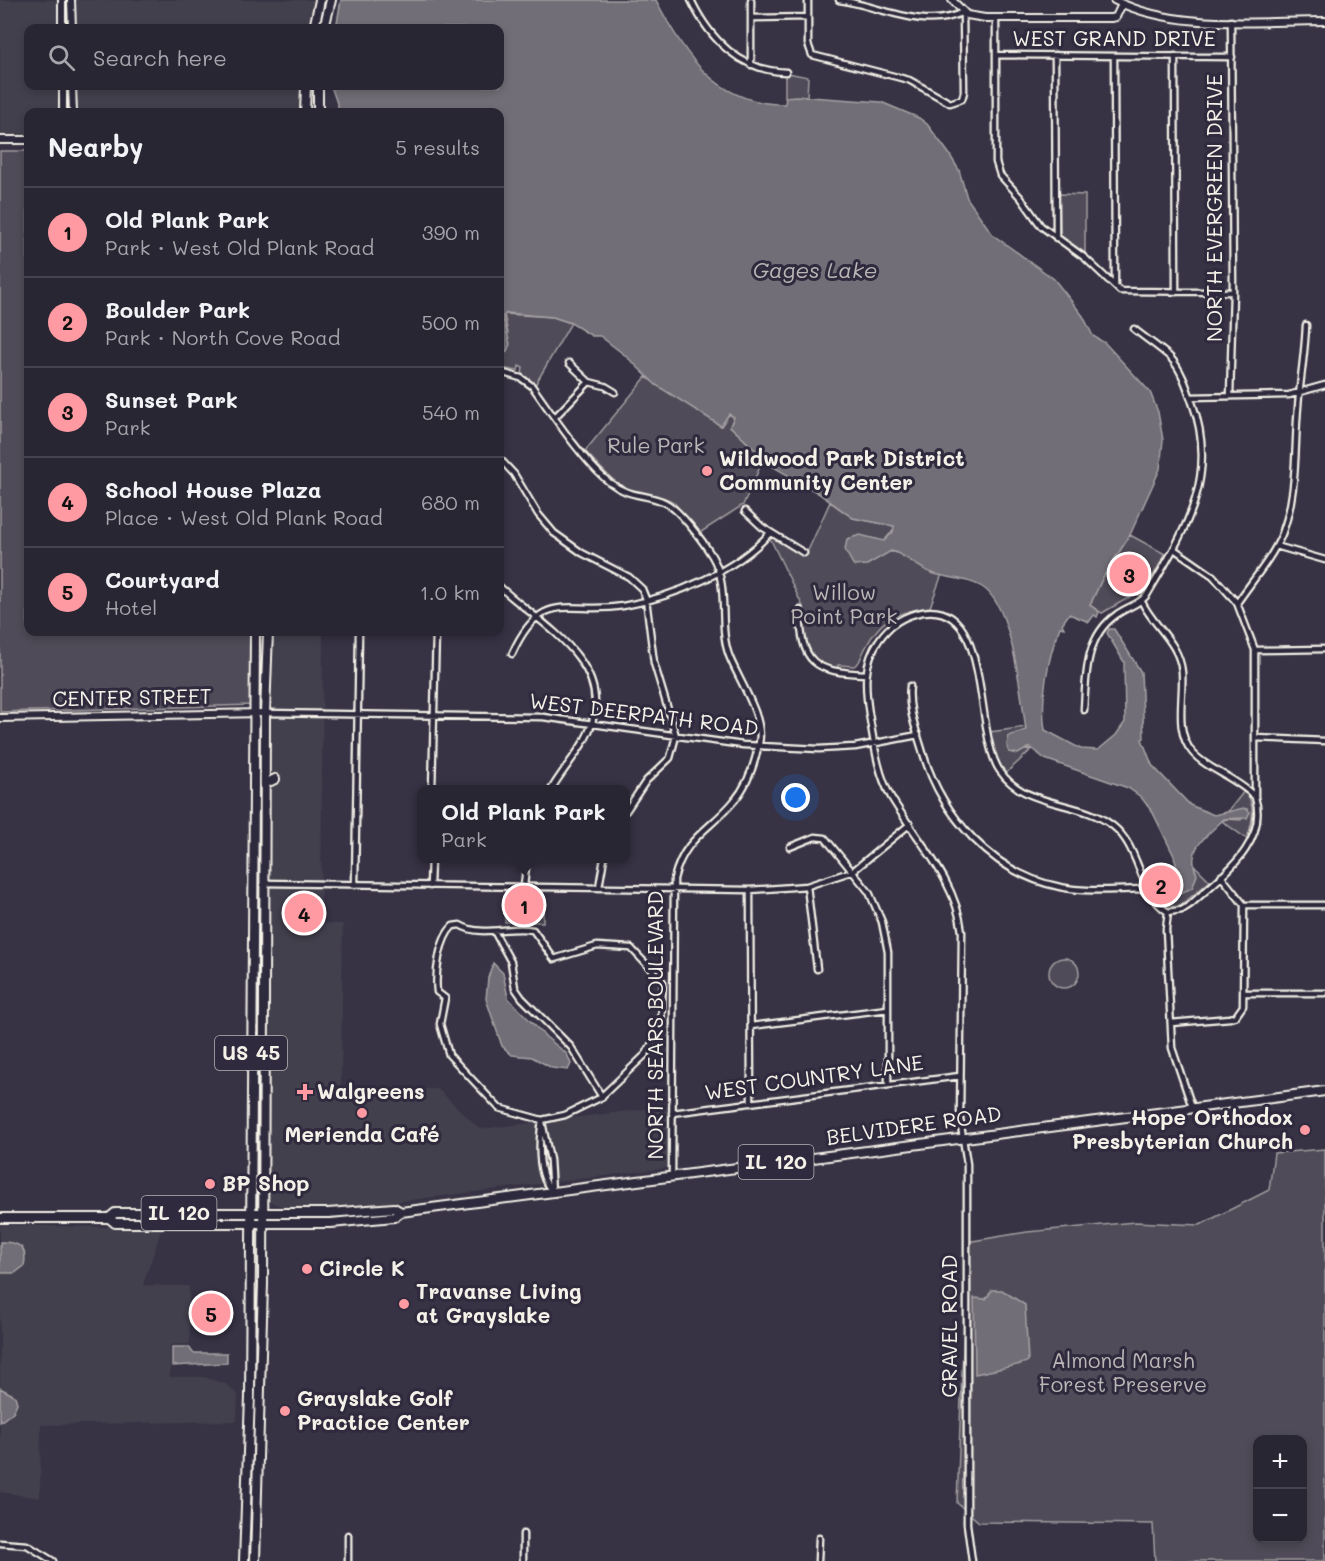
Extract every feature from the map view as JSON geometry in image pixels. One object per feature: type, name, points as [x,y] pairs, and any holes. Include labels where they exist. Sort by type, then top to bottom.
[{"type":"main road","points":[[315,24],[321,0]]},
{"type":"main road","points":[[325,24],[331,0]]},
{"type":"main road","points":[[305,108],[306,90]]},
{"type":"main road","points":[[318,90],[318,108]]},
{"type":"main road","name":"US 45","points":[[244,1561],[250,1398],[252,800],[255,636]]},
{"type":"main road","name":"US 45","points":[[255,1561],[263,1284],[265,713],[268,636]]},
{"type":"main road","points":[[252,800],[265,800]]},
{"type":"main road","name":"BELVIDERE ROAD","points":[[109,1218],[115,1223],[358,1221],[394,1217],[402,1212],[552,1191],[1325,1091]]},
{"type":"main road","name":"BELVIDERE ROAD","points":[[250,1214],[394,1208],[402,1212]]},
{"type":"main road","name":"IL 120","points":[[0,1218],[109,1218],[115,1213],[250,1214]]},
{"type":"street","points":[[62,0],[62,24]]},
{"type":"street","points":[[71,0],[72,24]]},
{"type":"street","points":[[691,0],[705,24],[731,54],[751,65],[769,71],[786,72]]},
{"type":"street","points":[[751,0],[751,65]]},
{"type":"street","points":[[808,0],[809,52],[922,85],[950,103],[959,102],[964,92],[963,12]]},
{"type":"street","points":[[839,0],[910,17],[947,18],[963,12]]},
{"type":"street","points":[[952,0],[963,12],[978,18],[1111,18],[1116,17],[1122,4]]},
{"type":"street","points":[[1114,0],[1152,14],[1184,19],[1325,21]]},
{"type":"street","points":[[751,18],[808,17]]},
{"type":"street","points":[[996,18],[996,162],[1002,177],[1041,226],[1085,258],[1120,291],[1233,292]]},
{"type":"street","name":"NORTH EVERGREEN DRIVE","points":[[1230,396],[1233,292],[1231,21]]},
{"type":"street","name":"WEST GRAND DRIVE","points":[[996,55],[1232,57]]},
{"type":"street","points":[[1055,55],[1056,238]]},
{"type":"street","points":[[1114,56],[1115,286]]},
{"type":"street","points":[[1175,56],[1176,292]]},
{"type":"street","points":[[63,90],[63,108]]},
{"type":"street","points":[[72,90],[73,108]]},
{"type":"street","points":[[0,140],[24,140]]},
{"type":"street","points":[[1237,603],[1276,546],[1288,515],[1295,486],[1306,326]]},
{"type":"street","points":[[1084,710],[1086,668],[1094,642],[1109,621],[1142,602],[1174,549],[1191,515],[1200,485],[1201,438],[1190,397],[1169,357],[1134,329]]},
{"type":"street","points":[[569,363],[589,382],[605,386],[615,393]]},
{"type":"street","name":"NORTH SEARS BOULEVARD","points":[[504,373],[527,382],[609,481],[628,494],[658,500],[672,507],[706,547],[719,573],[728,654],[745,688],[759,729],[759,746],[742,790],[733,803],[700,831],[681,858],[673,889],[671,969],[675,1028],[672,1176]]},
{"type":"street","points":[[555,417],[589,382]]},
{"type":"street","points":[[1190,397],[1300,393],[1325,385]]},
{"type":"street","points":[[504,463],[514,474],[537,514],[554,533],[582,553],[629,577],[642,589],[646,599],[654,663],[676,736],[670,758],[646,781],[630,805]]},
{"type":"street","points":[[745,511],[770,533],[804,553]]},
{"type":"street","points":[[512,654],[518,640],[536,617],[558,609],[577,606],[616,607],[646,599],[719,573],[770,533]]},
{"type":"street","points":[[1276,546],[1325,560]]},
{"type":"street","points":[[1168,912],[1182,910],[1221,876],[1245,851],[1254,836],[1258,815],[1255,797],[1255,650],[1237,603],[1213,576],[1174,549]]},
{"type":"street","points":[[504,590],[554,629],[581,661],[592,688],[592,723],[553,785]]},
{"type":"street","points":[[1142,602],[1175,647],[1182,671],[1181,725],[1187,746],[1198,760],[1230,776],[1255,797]]},
{"type":"street","points":[[800,610],[802,642],[813,660],[825,669],[866,674],[876,644],[899,621],[927,611],[940,612],[953,618],[966,634],[975,655],[988,746],[1001,773],[1028,794],[1094,815],[1113,826],[1131,849],[1148,889],[1168,912]]},
{"type":"street","points":[[355,885],[359,636]]},
{"type":"street","points":[[432,785],[436,636]]},
{"type":"street","points":[[1255,650],[1325,650]]},
{"type":"street","name":"GRAVEL ROAD","points":[[866,674],[866,690],[874,744],[885,784],[938,868],[961,923],[960,1130],[966,1164],[967,1524],[972,1561]]},
{"type":"street","points":[[910,686],[910,702],[918,735],[937,789],[976,842],[995,859],[1014,870],[1059,887],[1148,889]]},
{"type":"street","name":"WEST DEERPATH ROAD","points":[[265,713],[543,717],[759,746],[827,749],[874,744],[918,735]]},
{"type":"street","name":"CENTER STREET","points":[[0,718],[265,713]]},
{"type":"street","points":[[1255,738],[1325,741]]},
{"type":"street","points":[[264,882],[750,890],[807,886],[853,871],[910,824]]},
{"type":"street","points":[[790,847],[815,837],[825,838],[869,892],[882,922],[888,952],[888,1084]]},
{"type":"street","points":[[430,886],[431,863]]},
{"type":"street","points":[[524,886],[526,863]]},
{"type":"street","points":[[600,887],[603,863]]},
{"type":"street","points":[[1171,1023],[1236,1016],[1243,1006],[1245,993],[1244,905],[1221,876]]},
{"type":"street","points":[[807,886],[817,969]]},
{"type":"street","points":[[750,890],[751,1103]]},
{"type":"street","points":[[1244,905],[1325,904]]},
{"type":"street","points":[[1168,912],[1166,929],[1172,1048],[1192,1107]]},
{"type":"street","points":[[453,926],[470,930],[494,931],[517,926],[533,930],[555,959],[597,946],[631,948],[663,982],[661,1026],[646,1054],[602,1097],[565,1115],[542,1120],[499,1108],[449,1055],[440,1024],[445,998],[436,992],[436,981],[446,932],[453,926]]},
{"type":"street","points":[[494,931],[506,950],[515,988],[522,998],[571,1047],[602,1097]]},
{"type":"street","points":[[1245,993],[1325,993]]},
{"type":"street","points":[[751,1026],[888,1009]]},
{"type":"street","name":"WEST COUNTRY LANE","points":[[672,1113],[960,1076]]},
{"type":"street","points":[[542,1120],[540,1153],[545,1184],[552,1191]]},
{"type":"street","points":[[542,1120],[549,1151],[552,1191]]},
{"type":"street","points":[[523,1534],[523,1561]]},
{"type":"street","points":[[348,1535],[348,1561]]},
{"type":"street","points":[[818,1561],[819,1538]]},
{"type":"street","points":[[0,1543],[27,1545],[53,1561]]},
{"type":"shaded area","points":[[0,0],[318,0],[312,24],[24,24],[24,90],[302,90],[300,108],[24,108],[24,135],[0,135]]},
{"type":"shaded area","points":[[274,636],[323,636],[321,923],[343,924],[341,1089],[438,1089],[480,1129],[678,1105],[677,1167],[354,1207],[285,1208],[271,1202],[266,1194],[269,721]]},
{"type":"shaded area","points":[[0,1225],[162,1228],[143,1285],[189,1286],[190,1344],[170,1345],[170,1377],[204,1377],[226,1384],[238,1395],[237,1421],[41,1425],[40,1498],[0,1492]]},
{"type":"green space","points":[[788,73],[808,77],[807,97],[785,97],[785,75]]},
{"type":"green space","points":[[0,151],[24,151],[24,636],[254,636],[253,705],[0,712]]},
{"type":"green space","points":[[1059,194],[1085,195],[1085,253],[1060,236]]},
{"type":"green space","points":[[504,314],[553,317],[571,323],[535,385],[522,374],[523,368],[519,366],[518,371],[504,369],[504,344],[508,333]]},
{"type":"green space","name":"Rule Park","points":[[646,377],[721,426],[729,414],[734,417],[730,426],[764,458],[743,505],[698,534],[683,512],[672,501],[640,494],[624,487],[610,477],[585,451]]},
{"type":"green space","name":"Willow Point Park","points":[[830,502],[853,518],[894,526],[895,528],[884,541],[875,539],[889,552],[896,552],[936,574],[942,574],[930,607],[904,613],[885,622],[871,638],[859,662],[854,666],[838,665],[837,669],[823,664],[810,654],[804,640],[805,611],[769,536],[806,555]]},
{"type":"green space","points":[[1130,535],[1165,554],[1145,591],[1139,596],[1137,593],[1102,613],[1090,605],[1103,577]]},
{"type":"green space","points":[[1026,727],[1026,731],[1007,747],[1009,752],[1032,749],[1005,774],[994,753],[990,732]]},
{"type":"green space","points":[[1245,790],[1252,808],[1251,826],[1247,839],[1222,821],[1241,820],[1247,809],[1226,814]]},
{"type":"green space","points":[[1191,862],[1210,881],[1180,906],[1168,906],[1157,896],[1149,880],[1177,869],[1173,874],[1172,887],[1176,892],[1196,872]]},
{"type":"green space","points":[[505,888],[543,888],[543,922],[505,922]]},
{"type":"green space","points":[[1064,958],[1070,959],[1078,967],[1078,979],[1070,987],[1064,988],[1058,987],[1050,979],[1049,973],[1050,967],[1058,959]]},
{"type":"green space","name":"Almond Marsh Forest Preserve","points":[[1325,1149],[1325,1561],[1155,1561],[1153,1524],[979,1522],[957,1503],[967,1242],[1027,1232],[1135,1222],[1200,1225],[1269,1190],[1274,1153]]},
{"type":"water","name":"Gages Lake","points":[[341,0],[656,0],[678,40],[691,57],[722,86],[740,96],[761,102],[785,104],[786,97],[796,96],[881,102],[919,118],[927,124],[959,170],[967,198],[993,235],[1054,279],[1083,316],[1093,336],[1105,343],[1150,392],[1158,412],[1163,440],[1160,469],[1130,535],[1103,577],[1090,605],[1099,612],[1097,617],[1094,615],[1089,622],[1069,614],[1062,624],[1064,628],[1060,627],[1046,678],[1044,718],[1045,730],[1081,749],[1098,750],[1116,735],[1125,722],[1124,662],[1107,633],[1109,629],[1114,629],[1141,672],[1144,738],[1142,739],[1152,765],[1190,805],[1214,815],[1244,808],[1250,812],[1247,818],[1224,819],[1200,843],[1194,857],[1197,875],[1192,888],[1181,893],[1173,889],[1172,878],[1177,869],[1174,856],[1153,813],[1141,797],[1128,788],[1045,759],[1030,747],[1018,754],[1009,752],[1007,744],[1009,736],[1026,730],[1009,634],[995,600],[985,589],[973,583],[932,573],[891,551],[867,565],[854,566],[845,550],[847,539],[860,535],[884,541],[893,532],[894,526],[853,518],[818,493],[772,466],[730,426],[734,417],[729,414],[721,426],[656,385],[626,356],[600,336],[592,336],[571,323],[553,317],[506,313],[504,316],[504,108],[339,108],[332,90],[504,90],[504,24],[337,24]]},
{"type":"water","name":"Gages Lake","points":[[504,321],[510,344],[504,353]]},
{"type":"water","points":[[493,963],[503,973],[508,998],[546,1037],[567,1054],[571,1064],[568,1070],[552,1068],[532,1057],[512,1055],[502,1046],[486,999],[488,978]]},
{"type":"water","points":[[0,1242],[17,1244],[21,1246],[25,1254],[24,1266],[15,1273],[0,1273]]},
{"type":"water","points":[[992,1290],[1002,1290],[1025,1305],[1028,1361],[975,1374],[974,1298],[986,1299]]},
{"type":"water","points":[[172,1347],[189,1347],[193,1353],[227,1353],[227,1363],[172,1366]]},
{"type":"water","points":[[0,1388],[15,1396],[17,1403],[13,1412],[0,1422]]},
{"type":"place","name":"Wildwood Park District Community Center","points":[[707,471]]},
{"type":"place","name":"Sunset Park","points":[[1129,574]]},
{"type":"place","name":"Boulder Park","points":[[1161,885]]},
{"type":"place","name":"Old Plank Park","points":[[524,905]]},
{"type":"place","name":"School House Plaza","points":[[304,913]]},
{"type":"place","name":"Walgreens","points":[[305,1092]]},
{"type":"place","name":"Merienda Café","points":[[362,1113]]},
{"type":"place","name":"Hope Orthodox Presbyterian Church","points":[[1305,1130]]},
{"type":"place","name":"BP Shop","points":[[210,1184]]},
{"type":"place","name":"Circle K","points":[[307,1269]]},
{"type":"place","name":"Travanse Living at Grayslake","points":[[404,1304]]},
{"type":"place","name":"Courtyard","points":[[211,1313]]},
{"type":"place","name":"Grayslake Golf Practice Center","points":[[285,1411]]}]
